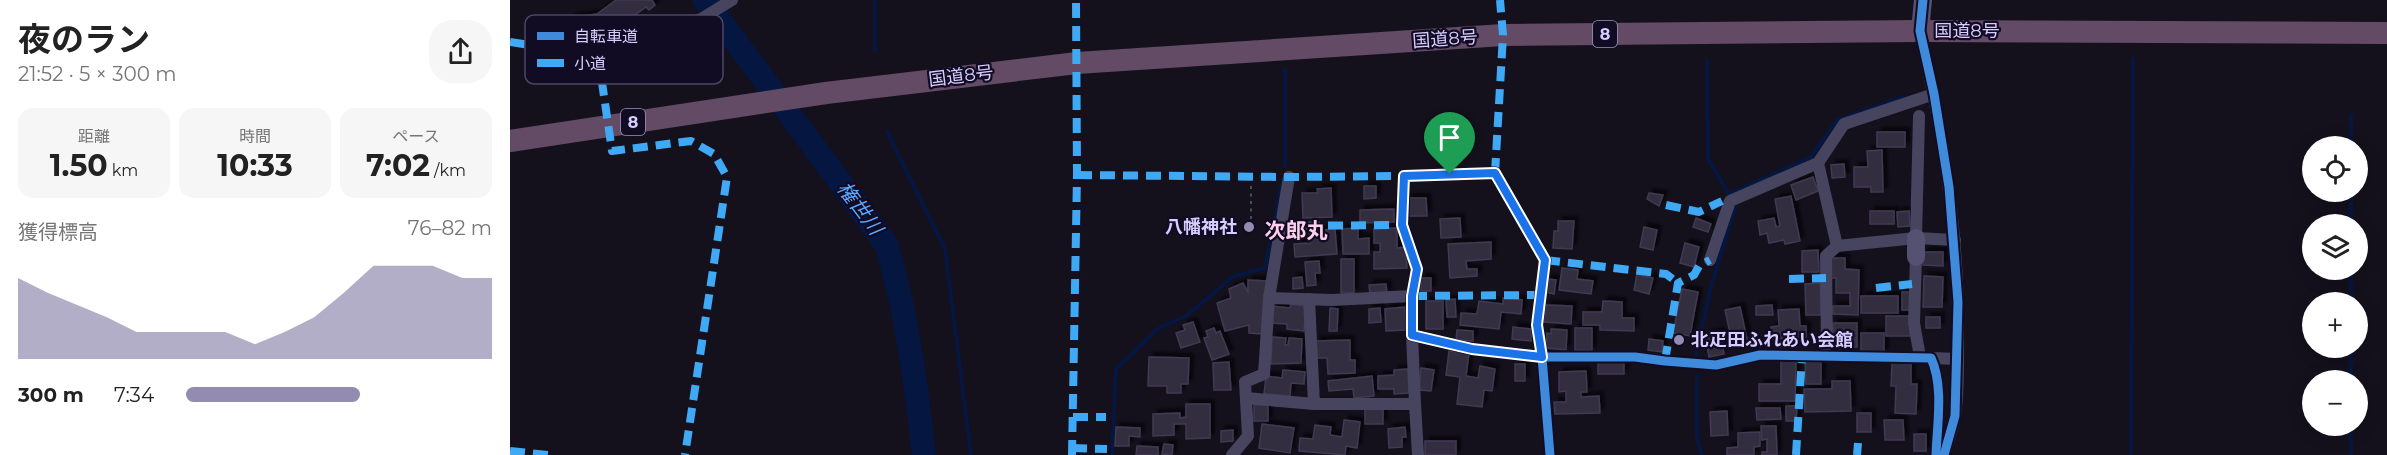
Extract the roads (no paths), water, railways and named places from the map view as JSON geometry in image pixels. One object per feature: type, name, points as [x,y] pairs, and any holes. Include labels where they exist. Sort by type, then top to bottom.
[{"type":"highway","name":"国道8号","points":[[510,141],[826,93],[1077,63],[1503,35],[1920,31],[2387,33]]},
{"type":"street","points":[[708,15],[732,0]]},
{"type":"street","points":[[1923,0],[1920,31],[1934,94],[1955,240],[1958,359],[1955,416],[1944,455]]},
{"type":"street","points":[[1710,260],[1730,201],[1818,163],[1844,124],[1934,94]]},
{"type":"street","points":[[1919,116],[1914,323],[1926,358],[1936,370],[1936,455]]},
{"type":"street","points":[[1818,163],[1837,246]]},
{"type":"street","points":[[1418,455],[1412,335],[1412,296],[1417,269],[1402,225],[1404,176],[1495,173],[1545,260],[1537,325],[1550,455]]},
{"type":"street","points":[[1232,455],[1248,436],[1245,382],[1264,374],[1269,298],[1289,177]]},
{"type":"street","points":[[1827,356],[1826,255],[1837,246],[1916,238],[1955,240]]},
{"type":"street","points":[[1269,298],[1412,296]]},
{"type":"street","points":[[1309,299],[1314,404]]},
{"type":"street","points":[[1412,335],[1472,349],[1542,357],[1635,357],[1716,365],[1760,355],[1958,359]]},
{"type":"street","points":[[1246,398],[1314,404],[1415,404]]},
{"type":"waterway","name":"権世川","points":[[705,0],[716,15]]},
{"type":"waterway","points":[[875,0],[875,51]]},
{"type":"waterway","name":"権世川","points":[[723,24],[886,244],[905,322],[924,455]]},
{"type":"waterway","points":[[2131,455],[2133,59]]},
{"type":"waterway","points":[[1707,60],[1708,159],[1729,194],[1811,157],[1837,120],[1903,97]]},
{"type":"waterway","points":[[1285,69],[1285,166]]},
{"type":"waterway","points":[[2351,115],[2351,136]]},
{"type":"waterway","points":[[887,132],[945,249],[971,455]]},
{"type":"waterway","points":[[1112,455],[1116,369],[1159,328],[1186,316],[1234,276],[1265,268],[1281,186]]},
{"type":"waterway","points":[[2351,202],[2351,214]]},
{"type":"waterway","points":[[1696,354],[1711,287],[1735,208]]},
{"type":"waterway","points":[[2351,280],[2351,292]]},
{"type":"waterway","points":[[2351,358],[2351,370]]},
{"type":"waterway","points":[[1697,375],[1697,439],[1702,455]]},
{"type":"waterway","points":[[2351,436],[2351,455]]},
{"type":"place","name":"八幡神社","points":[[1249,227]]},
{"type":"place","name":"北疋田ふれあい会館","points":[[1679,340]]},
{"type":"district","name":"次郎丸","points":[[1296,231]]}]
